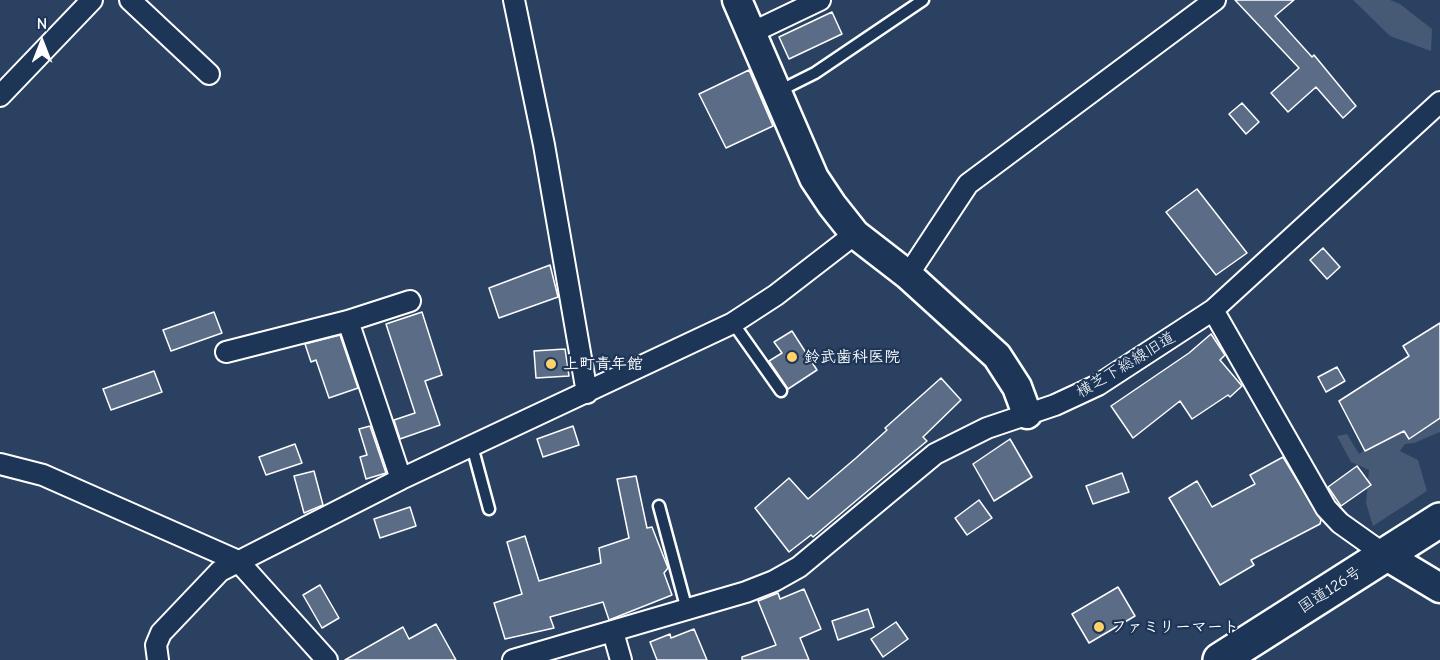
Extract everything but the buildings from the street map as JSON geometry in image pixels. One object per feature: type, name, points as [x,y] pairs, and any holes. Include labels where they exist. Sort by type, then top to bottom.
[{"type":"highway","name":"国道126号","points":[[1220,660],[1440,520]]},
{"type":"street","points":[[0,96],[92,0]]},
{"type":"street","points":[[130,0],[209,74]]},
{"type":"street","points":[[514,0],[544,145],[587,393]]},
{"type":"street","points":[[737,0],[814,178],[855,234],[908,275],[997,356],[1017,387],[1027,414]]},
{"type":"street","points":[[752,33],[820,0]]},
{"type":"street","points":[[908,275],[968,184],[1215,0]]},
{"type":"street","name":"横芝下総線旧道","points":[[513,660],[687,610],[774,581],[799,567],[935,454],[987,428],[1055,405],[1098,386],[1213,310],[1440,102]]},
{"type":"street","points":[[158,660],[156,645],[161,633],[220,571],[401,479],[733,323],[776,295],[855,234]]},
{"type":"street","points":[[226,352],[348,321],[410,301]]},
{"type":"street","points":[[1213,310],[1326,508],[1340,523],[1385,555],[1440,588]]},
{"type":"street","points":[[348,321],[401,479]]},
{"type":"street","points":[[0,464],[43,475],[238,561],[327,660]]},
{"type":"street","points":[[613,633],[621,660]]},
{"type":"lane","points":[[777,92],[815,73],[923,0]]},
{"type":"lane","points":[[733,323],[781,391]]},
{"type":"lane","points":[[472,446],[489,509]]},
{"type":"lane","points":[[659,506],[687,610]]},
{"type":"shaded area","points":[[1353,0],[1390,0],[1400,4],[1432,29],[1431,51],[1390,36]]},
{"type":"shaded area","points":[[1440,411],[1440,432],[1414,443],[1405,444],[1400,451],[1418,460],[1427,491],[1373,526],[1366,503],[1369,470],[1351,462],[1337,436],[1347,434],[1359,454],[1392,430]]},
{"type":"place","name":"鈴武歯科医院","points":[[792,357]]},
{"type":"place","name":"上町青年館","points":[[551,364]]},
{"type":"place","name":"ファミリーマート","points":[[1099,627]]}]
